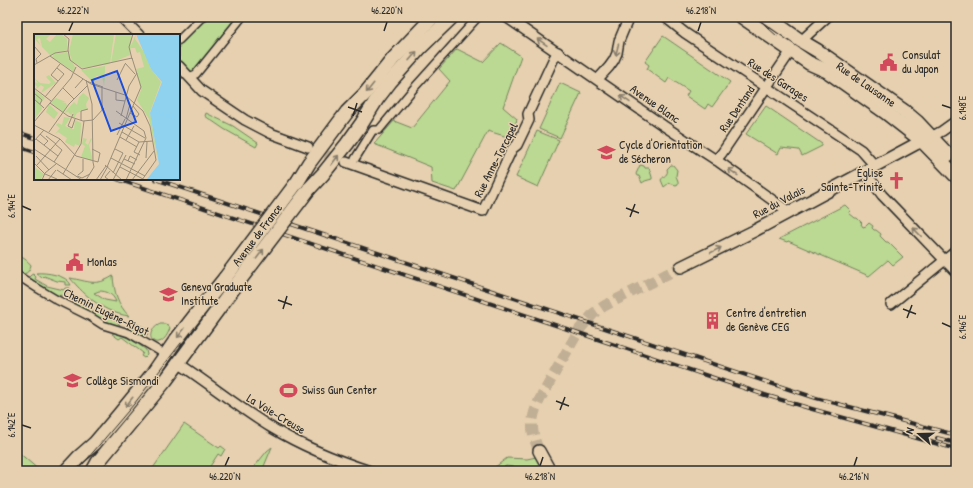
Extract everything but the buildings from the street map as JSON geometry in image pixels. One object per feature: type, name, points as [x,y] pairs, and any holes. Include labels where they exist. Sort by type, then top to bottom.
[{"type":"main road","name":"Avenue de France","points":[[93,471],[98,462],[166,380],[178,363],[298,181],[306,166],[347,112],[364,95],[393,59],[433,17]]},
{"type":"main road","name":"Avenue de France","points":[[66,471],[113,422],[154,372],[197,313],[231,282],[309,189],[324,174],[365,119],[377,99],[390,82],[421,47],[452,17]]},
{"type":"main road","name":"Rue de Lausanne","points":[[742,17],[809,63],[827,71],[926,139],[956,163]]},
{"type":"main road","name":"Rue de Lausanne","points":[[767,17],[818,51],[917,122],[926,139]]},
{"type":"main road","points":[[926,139],[956,176]]},
{"type":"main road","points":[[166,355],[178,363]]},
{"type":"street","points":[[121,17],[138,34]]},
{"type":"street","points":[[180,39],[202,17]]},
{"type":"street","points":[[189,77],[196,74],[242,17]]},
{"type":"street","points":[[355,158],[373,130],[379,130],[414,88],[478,17]]},
{"type":"street","name":"Avenue Blanc","points":[[506,17],[716,160],[789,212]]},
{"type":"street","points":[[598,80],[614,60],[619,41],[629,17]]},
{"type":"street","name":"Rue des Garages","points":[[665,17],[686,33],[861,150],[875,166]]},
{"type":"street","points":[[801,41],[827,17]]},
{"type":"street","name":"Rue Dentand","points":[[716,160],[791,51]]},
{"type":"street","name":"Rue Anne-Torcapel","points":[[346,162],[483,211],[512,149],[517,145],[529,120],[528,114],[558,52]]},
{"type":"street","points":[[180,67],[202,90],[245,120],[270,133],[308,147]]},
{"type":"street","points":[[926,139],[942,132],[956,121]]},
{"type":"street","name":"Rue du Valais","points":[[681,267],[754,231],[926,139]]},
{"type":"street","points":[[865,172],[882,195],[956,272]]},
{"type":"street","points":[[891,304],[956,251]]},
{"type":"street","name":"Chemin Eugène-Rigot","points":[[17,275],[46,294],[89,316],[103,325],[129,333],[166,355]]},
{"type":"street","name":"La Voie-Creuse","points":[[178,363],[247,412],[279,432],[329,456],[366,471]]},
{"type":"street","points":[[539,450],[550,471]]},
{"type":"green space","points":[[208,17],[241,17],[193,73],[180,62],[180,45]]},
{"type":"green space","points":[[663,36],[730,82],[712,107],[708,104],[705,109],[686,96],[689,91],[669,78],[666,83],[647,69],[649,65],[645,62]]},
{"type":"green space","points":[[501,43],[521,56],[503,107],[517,119],[511,138],[488,131],[456,191],[432,183],[431,167],[374,144],[394,121],[412,128],[450,81],[439,69],[457,49],[483,62]]},
{"type":"green space","points":[[560,83],[581,93],[560,138],[539,129]]},
{"type":"green space","points":[[766,106],[822,144],[822,146],[802,156],[799,150],[781,148],[778,154],[746,134]]},
{"type":"green space","points":[[206,113],[233,126],[258,143],[256,147],[224,129],[205,116]]},
{"type":"green space","points":[[537,131],[559,140],[538,187],[516,177]]},
{"type":"green space","points":[[640,165],[644,166],[645,168],[649,168],[652,179],[642,183],[639,176],[636,174]]},
{"type":"green space","points":[[673,165],[677,170],[676,176],[678,184],[676,185],[669,183],[664,187],[661,180],[667,174],[667,169]]},
{"type":"green space","points":[[845,205],[850,210],[849,213],[862,223],[861,224],[863,227],[869,223],[873,226],[872,228],[881,234],[880,236],[903,257],[893,265],[888,260],[869,276],[788,241],[779,239]]},
{"type":"green space","points":[[17,256],[25,259],[31,265],[29,270],[24,274],[17,272]]},
{"type":"green space","points":[[36,273],[45,273],[61,277],[71,285],[65,285],[65,282],[57,281],[44,276],[42,278]]},
{"type":"green space","points":[[33,274],[36,277],[35,279],[47,286],[64,290],[65,288],[70,288],[68,292],[62,295],[52,293],[32,281],[29,277]]},
{"type":"green space","points":[[113,276],[117,298],[129,316],[104,308],[96,303],[89,298],[70,278],[92,282],[107,279]],"holes":[[[102,291],[111,295],[116,302],[105,300],[94,293]]]},
{"type":"green space","points":[[75,297],[86,302],[90,306],[90,311],[76,306],[73,301],[73,298]]},
{"type":"green space","points":[[94,310],[112,318],[118,322],[120,327],[105,322],[93,315],[92,313]]},
{"type":"green space","points":[[129,322],[142,326],[146,329],[148,334],[146,336],[134,332],[128,326],[127,323]]},
{"type":"green space","points":[[160,324],[168,325],[170,328],[162,341],[153,341],[151,334]]},
{"type":"green space","points":[[115,332],[142,347],[146,350],[147,355],[144,358],[141,356],[143,353],[122,337],[119,339],[112,334]]},
{"type":"green space","points":[[184,424],[219,448],[221,446],[225,449],[221,456],[218,454],[207,471],[151,471]]},
{"type":"green space","points":[[272,447],[262,471],[251,471],[267,451]]},
{"type":"green space","points":[[17,451],[40,471],[17,471]]},
{"type":"green space","points":[[536,457],[543,471],[528,471],[521,468],[506,466],[496,471],[490,471],[507,458],[527,459]]},
{"type":"tunnel","points":[[313,149],[340,160]]},
{"type":"tunnel","points":[[539,451],[532,425],[534,413],[540,399],[579,330],[594,313],[604,306],[681,267]]},
{"type":"tram line","points":[[757,17],[777,36]]},
{"type":"tram line","points":[[77,471],[134,404],[181,343]]},
{"type":"railway","points":[[17,132],[34,138]]},
{"type":"railway","points":[[17,146],[34,152]]},
{"type":"railway","points":[[120,180],[765,395],[956,449]]},
{"type":"railway","points":[[158,180],[816,398],[956,435]]},
{"type":"railway","points":[[937,438],[956,443]]},
{"type":"place","name":"Consulat du Japon","points":[[889,62]]},
{"type":"place","name":"Cycle d'Orientation de Sécheron","points":[[606,152]]},
{"type":"place","name":"Église Sainte-Trinité","points":[[896,180]]},
{"type":"place","name":"Monlas","points":[[74,262]]},
{"type":"place","name":"Geneva Graduate Institute","points":[[168,294]]},
{"type":"place","name":"Centre d'entretien de Genève CEG","points":[[713,320]]},
{"type":"place","name":"Collège Sismondi","points":[[73,381]]},
{"type":"place","name":"Swiss Gun Center","points":[[289,390]]}]
